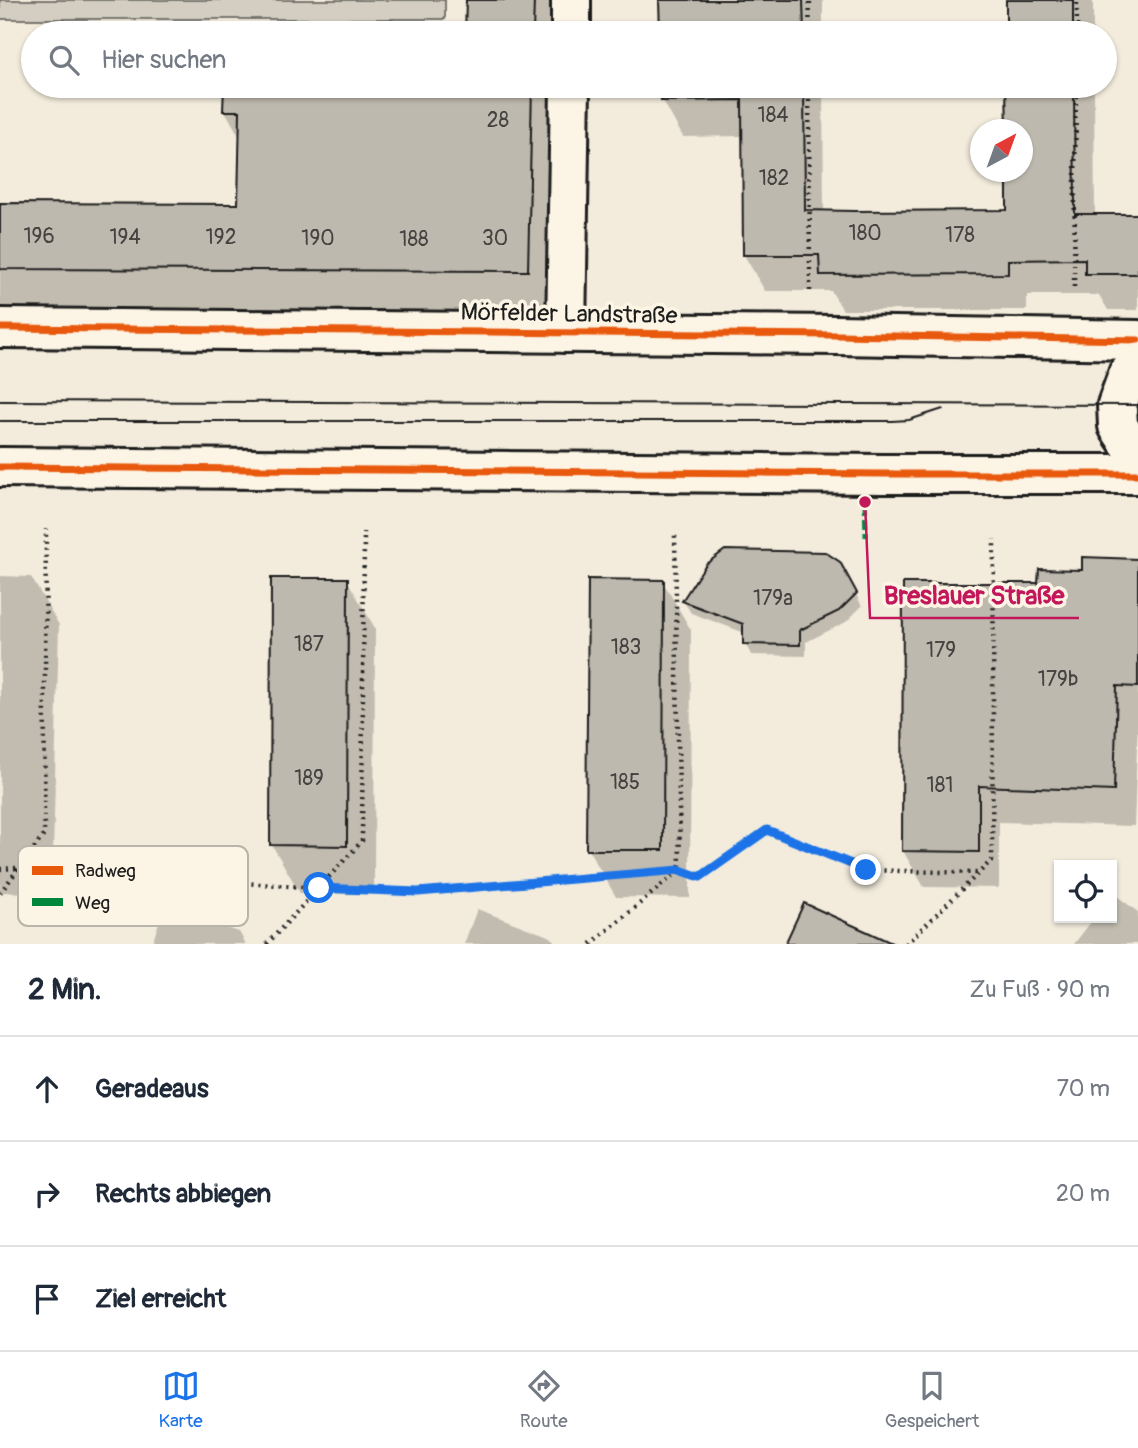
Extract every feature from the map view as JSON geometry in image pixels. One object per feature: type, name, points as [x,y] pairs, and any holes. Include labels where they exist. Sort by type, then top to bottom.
[{"type":"main road","points":[[571,0],[571,21]]},
{"type":"main road","points":[[566,333],[570,98]]},
{"type":"main road","name":"Mörfelder Landstraße","points":[[0,328],[1138,340]]},
{"type":"main road","points":[[1138,363],[1129,372],[1117,405],[1118,426],[1138,456]]},
{"type":"main road","points":[[0,467],[1138,474]]},
{"type":"path","points":[[810,0],[810,21]]},
{"type":"path","points":[[1077,0],[1077,21]]},
{"type":"path","points":[[809,98],[811,297]]},
{"type":"path","points":[[1074,287],[1076,98]]},
{"type":"path","points":[[35,846],[44,835],[46,529]]},
{"type":"path","points":[[267,944],[362,841],[364,532]]},
{"type":"path","points":[[675,535],[680,870]]},
{"type":"path","points":[[906,944],[992,860],[994,539]]},
{"type":"path","points":[[248,883],[418,892],[680,870],[700,877],[767,830],[866,870],[979,873]]},
{"type":"path","points":[[0,869],[18,868]]},
{"type":"path","points":[[0,893],[18,868]]},
{"type":"path","points":[[591,944],[680,870]]},
{"type":"shaded area","points":[[0,0],[445,0],[445,19],[0,19]]},
{"type":"building","points":[[466,0],[534,0],[533,21],[465,21]]},
{"type":"building","points":[[659,0],[803,0],[804,21],[660,21]]},
{"type":"building","points":[[1006,0],[1073,0],[1073,21],[1006,21]]},
{"type":"building","points":[[224,98],[532,98],[528,271],[0,269],[0,203],[238,204],[240,111],[223,111]]},
{"type":"building","points":[[661,98],[804,98],[805,210],[854,211],[1007,210],[1007,182],[1033,182],[1033,119],[1007,119],[1006,98],[1074,98],[1075,214],[1138,214],[1138,274],[1085,274],[1085,259],[1008,260],[1008,274],[820,275],[819,255],[743,255],[742,100],[661,101]]},
{"type":"building","points":[[725,550],[825,552],[840,562],[857,593],[839,611],[800,630],[800,645],[743,644],[743,624],[682,601],[706,564]]},
{"type":"building","points":[[1082,557],[1138,559],[1138,687],[1117,686],[1114,791],[979,786],[979,852],[902,851],[903,583],[1038,583],[1039,569],[1082,570]]},
{"type":"building","points":[[271,578],[348,578],[347,846],[270,845]]},
{"type":"building","points":[[588,579],[664,580],[663,850],[586,850]]},
{"type":"building","points":[[804,903],[894,944],[785,944]]},
{"type":"tram line","points":[[0,401],[1138,405]]},
{"type":"tram line","points":[[0,421],[892,421],[909,420],[943,409]]},
{"type":"marked path","points":[[865,502],[866,537]]},
{"type":"cycle path","points":[[0,328],[1138,340]]},
{"type":"cycle path","points":[[0,467],[1138,474]]},
{"type":"place","name":"Breslauer Straße","points":[[865,502]]},
{"type":"route","points":[[319,888],[418,892],[680,870],[700,877],[767,830],[866,870]]}]
